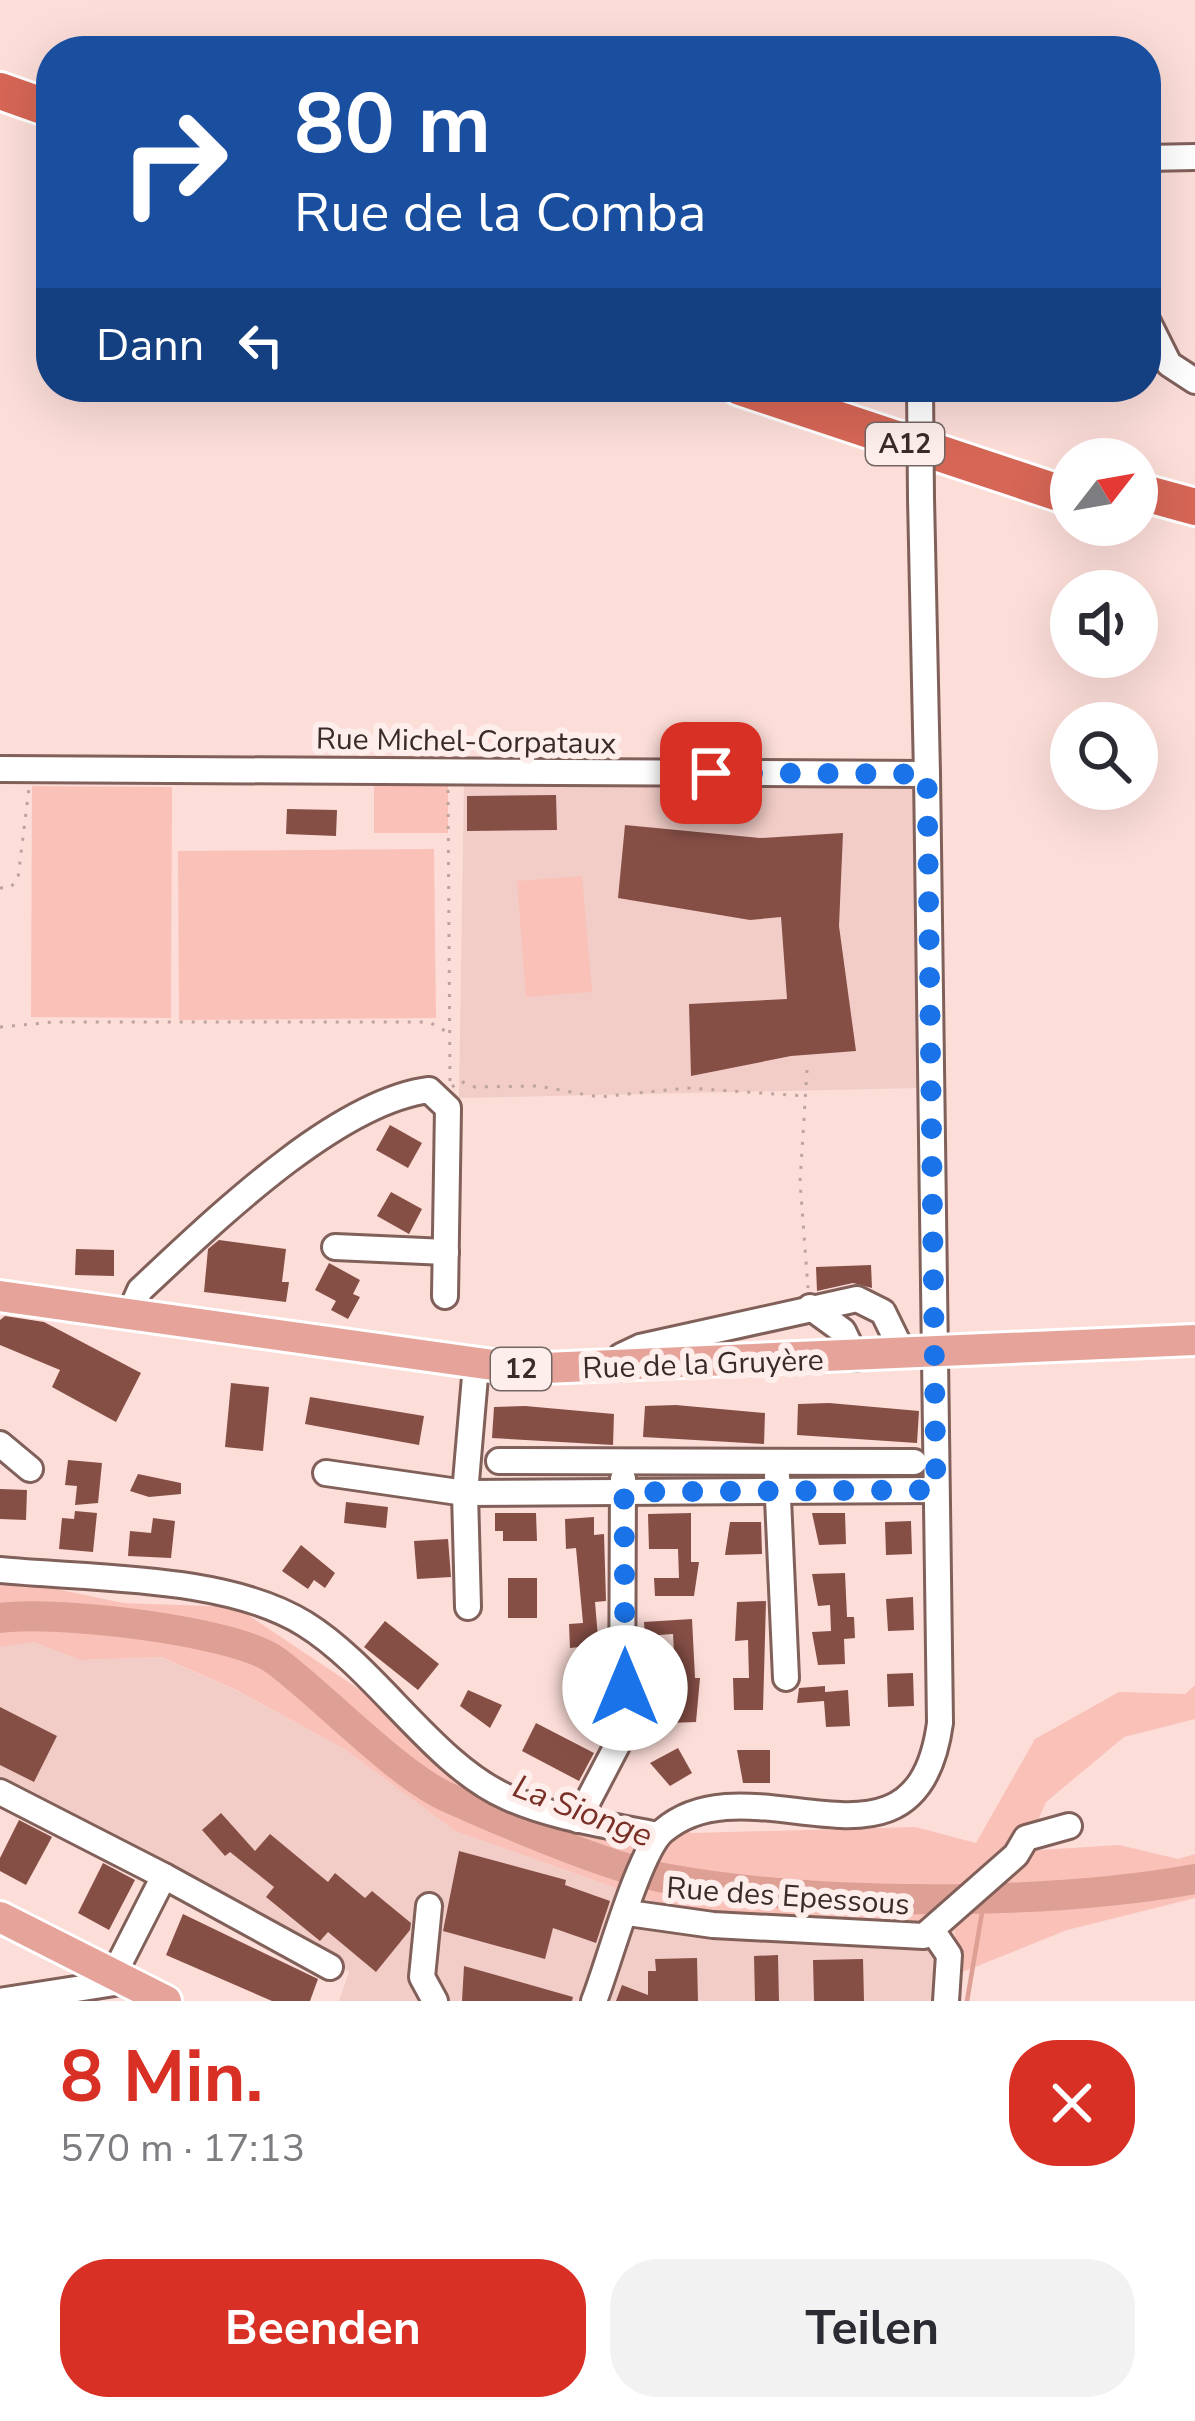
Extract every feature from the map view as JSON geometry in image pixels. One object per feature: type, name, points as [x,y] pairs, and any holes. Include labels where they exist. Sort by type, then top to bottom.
[{"type":"highway","points":[[0,92],[36,105]]},
{"type":"highway","points":[[0,117],[36,130]]},
{"type":"highway","name":"A12","points":[[785,402],[1050,490]]},
{"type":"highway","name":"A12","points":[[859,402],[1050,465]]},
{"type":"highway","points":[[1158,497],[1195,507]]},
{"type":"highway","points":[[1158,522],[1195,532]]},
{"type":"main road","name":"Rue de la Gruyère","points":[[0,1296],[476,1365],[688,1366],[1195,1340]]},
{"type":"main road","points":[[0,1917],[166,2001]]},
{"type":"street","points":[[1161,158],[1195,157]]},
{"type":"street","points":[[1161,348],[1169,364],[1195,381]]},
{"type":"street","points":[[628,1913],[658,1835],[685,1815],[721,1806],[857,1816],[890,1809],[917,1792],[934,1765],[940,1723],[937,1354],[920,402]]},
{"type":"street","name":"Rue Michel-Corpataux","points":[[0,769],[927,774]]},
{"type":"street","points":[[129,1315],[140,1290],[277,1171],[376,1109],[421,1091],[445,1092],[449,1114],[445,1296]]},
{"type":"street","points":[[335,1247],[446,1252]]},
{"type":"street","points":[[619,1368],[629,1350],[847,1300],[872,1303],[887,1320],[904,1355]]},
{"type":"street","points":[[810,1307],[843,1331],[856,1358]]},
{"type":"street","points":[[688,1366],[694,1334]]},
{"type":"street","points":[[468,1606],[465,1493],[476,1365]]},
{"type":"street","points":[[0,1444],[30,1469]]},
{"type":"street","points":[[499,1461],[623,1465],[914,1462]]},
{"type":"street","points":[[776,1461],[786,1678]]},
{"type":"street","points":[[578,1820],[622,1736],[623,1465]]},
{"type":"street","points":[[326,1472],[465,1493],[936,1490]]},
{"type":"street","points":[[0,1570],[194,1589],[257,1601],[304,1623],[344,1654],[446,1752],[504,1796],[578,1820],[658,1835]]},
{"type":"street","points":[[0,1792],[330,1967]]},
{"type":"street","name":"Rue des Epessous","points":[[594,2001],[628,1913],[712,1925],[924,1936],[1016,1855],[1026,1838],[1069,1826]]},
{"type":"street","points":[[0,2001],[120,1978],[164,1876]]},
{"type":"street","points":[[429,1906],[422,1977],[435,2001]]},
{"type":"street","points":[[939,1924],[949,1955],[946,2001]]},
{"type":"path","points":[[0,888],[11,887],[18,878],[31,769]]},
{"type":"path","points":[[445,1092],[448,770]]},
{"type":"path","points":[[0,1027],[192,1020],[428,1022],[449,1033]]},
{"type":"path","points":[[807,1070],[800,1182],[810,1307]]},
{"type":"path","points":[[445,1092],[460,1081],[475,1087],[538,1086],[599,1097],[687,1088],[805,1096]]},
{"type":"shaded area","points":[[464,781],[915,785],[919,1088],[459,1098]]},
{"type":"shaded area","points":[[374,782],[448,782],[448,833],[374,833]]},
{"type":"shaded area","points":[[32,786],[172,787],[171,1018],[31,1017]]},
{"type":"shaded area","points":[[434,849],[436,1018],[179,1020],[178,851]]},
{"type":"shaded area","points":[[582,876],[592,992],[526,997],[517,881]]},
{"type":"shaded area","points":[[0,1577],[123,1603],[236,1607],[525,1800],[693,1833],[915,1827],[976,1843],[1035,1739],[1119,1692],[1185,1694],[1195,1685],[1195,1719],[1124,1737],[1046,1802],[1024,1851],[1119,1845],[1178,1859],[1195,1854],[1195,1898],[1067,1930],[960,1973],[954,1929],[681,1911],[455,1831],[346,1750],[236,1690],[161,1657],[80,1660],[34,1642],[0,1647]]},
{"type":"shaded area","points":[[34,1642],[80,1660],[160,1657],[235,1690],[346,1750],[455,1831],[681,1911],[954,1929],[957,2001],[339,2001],[349,1972],[273,1919],[0,1783],[0,1647]]},
{"type":"building","points":[[556,795],[557,830],[467,831],[467,796]]},
{"type":"building","points":[[287,809],[337,810],[336,836],[286,834]]},
{"type":"building","points":[[625,825],[760,838],[843,833],[839,926],[856,1051],[791,1056],[691,1076],[689,1004],[787,999],[781,917],[750,920],[618,898]]},
{"type":"building","points":[[390,1125],[422,1143],[408,1168],[376,1150]]},
{"type":"building","points":[[391,1192],[422,1209],[409,1234],[377,1216]]},
{"type":"building","points":[[219,1240],[286,1249],[282,1282],[289,1282],[286,1302],[204,1292],[208,1249]]},
{"type":"building","points":[[76,1249],[114,1250],[114,1276],[75,1275]]},
{"type":"building","points":[[329,1263],[360,1280],[353,1294],[360,1297],[348,1319],[331,1310],[336,1301],[315,1290]]},
{"type":"building","points":[[871,1265],[872,1288],[853,1283],[817,1291],[816,1267]]},
{"type":"building","points":[[5,1316],[44,1322],[141,1373],[116,1422],[52,1387],[60,1370],[0,1345],[0,1320]]},
{"type":"building","points":[[231,1383],[269,1387],[263,1451],[225,1447]]},
{"type":"building","points":[[310,1397],[424,1416],[419,1445],[305,1424]]},
{"type":"building","points":[[798,1404],[919,1411],[917,1443],[797,1435]]},
{"type":"building","points":[[645,1406],[765,1413],[764,1444],[643,1437]]},
{"type":"building","points":[[494,1407],[614,1414],[613,1445],[492,1438]]},
{"type":"building","points":[[68,1460],[102,1463],[98,1503],[75,1505],[77,1486],[65,1485]]},
{"type":"building","points":[[138,1474],[181,1483],[181,1494],[149,1497],[130,1491]]},
{"type":"building","points":[[0,1489],[27,1490],[26,1520],[0,1519]]},
{"type":"building","points":[[346,1502],[388,1507],[386,1528],[344,1523]]},
{"type":"building","points":[[75,1511],[97,1513],[93,1552],[59,1549],[62,1518],[74,1519]]},
{"type":"building","points":[[495,1513],[536,1513],[537,1541],[503,1541],[503,1531],[495,1531]]},
{"type":"building","points":[[691,1513],[691,1562],[699,1562],[694,1596],[655,1596],[654,1578],[679,1578],[678,1549],[649,1549],[648,1514]]},
{"type":"building","points":[[812,1513],[845,1513],[846,1544],[819,1545]]},
{"type":"building","points":[[594,1517],[594,1535],[604,1534],[606,1601],[595,1602],[598,1638],[605,1638],[606,1658],[590,1659],[590,1646],[570,1648],[569,1624],[583,1623],[576,1548],[566,1549],[565,1519]]},
{"type":"building","points":[[153,1518],[175,1521],[171,1558],[128,1556],[130,1531],[151,1533]]},
{"type":"building","points":[[911,1521],[912,1554],[886,1555],[885,1522]]},
{"type":"building","points":[[730,1522],[761,1522],[762,1554],[725,1555]]},
{"type":"building","points":[[448,1539],[451,1577],[417,1579],[414,1541]]},
{"type":"building","points":[[301,1545],[335,1573],[325,1588],[314,1580],[308,1589],[282,1571]]},
{"type":"building","points":[[845,1573],[847,1617],[854,1617],[855,1638],[844,1639],[845,1664],[818,1665],[812,1632],[831,1631],[830,1605],[818,1606],[812,1574]]},
{"type":"building","points":[[508,1578],[537,1578],[537,1618],[508,1618]]},
{"type":"building","points":[[913,1597],[914,1630],[888,1631],[886,1599]]},
{"type":"building","points":[[766,1601],[763,1710],[734,1710],[733,1678],[749,1678],[748,1640],[735,1641],[737,1602]]},
{"type":"building","points":[[692,1619],[695,1678],[700,1678],[696,1722],[668,1723],[662,1699],[676,1691],[673,1634],[645,1636],[644,1622]]},
{"type":"building","points":[[385,1621],[439,1664],[418,1690],[364,1647]]},
{"type":"building","points":[[913,1673],[914,1706],[888,1707],[887,1674]]},
{"type":"building","points":[[825,1686],[825,1692],[848,1690],[850,1726],[826,1727],[824,1701],[797,1703],[799,1688]]},
{"type":"building","points":[[468,1690],[502,1705],[490,1728],[460,1706]]},
{"type":"building","points":[[0,1707],[57,1736],[34,1782],[0,1765]]},
{"type":"building","points":[[536,1723],[594,1753],[579,1781],[522,1751]]},
{"type":"building","points":[[678,1748],[692,1773],[670,1786],[650,1763]]},
{"type":"building","points":[[737,1750],[770,1750],[770,1783],[743,1783]]},
{"type":"building","points":[[221,1813],[255,1851],[270,1834],[328,1882],[335,1873],[365,1898],[372,1891],[411,1923],[410,1930],[376,1972],[328,1932],[320,1941],[266,1897],[274,1887],[230,1852],[225,1856],[202,1830]]},
{"type":"building","points":[[19,1820],[52,1837],[26,1885],[0,1871],[0,1858]]},
{"type":"building","points":[[459,1851],[566,1880],[565,1885],[610,1901],[596,1943],[553,1928],[545,1959],[443,1931]]},
{"type":"building","points":[[103,1863],[135,1880],[109,1930],[78,1913]]},
{"type":"building","points":[[183,1914],[318,1979],[310,2001],[272,2001],[166,1955]]},
{"type":"building","points":[[778,1955],[779,2001],[755,2001],[754,1956]]},
{"type":"building","points":[[697,1958],[698,2001],[616,2001],[622,1985],[648,1995],[648,1971],[656,1971],[655,1959]]},
{"type":"building","points":[[863,1959],[864,2001],[814,2001],[813,1960]]},
{"type":"building","points":[[464,1966],[573,1997],[572,2001],[462,2001]]},
{"type":"waterway","points":[[0,1618],[59,1617],[142,1625],[255,1650],[276,1661],[384,1754],[447,1797],[557,1844],[669,1879],[793,1894],[932,1899],[1071,1894],[1195,1879]]},
{"type":"waterway","points":[[967,2001],[985,1895]]},
{"type":"route","points":[[625,1688],[624,1492],[936,1490],[927,774],[711,773]]},
{"type":"water label","name":"La Sionge","points":[[583,1810]]}]
